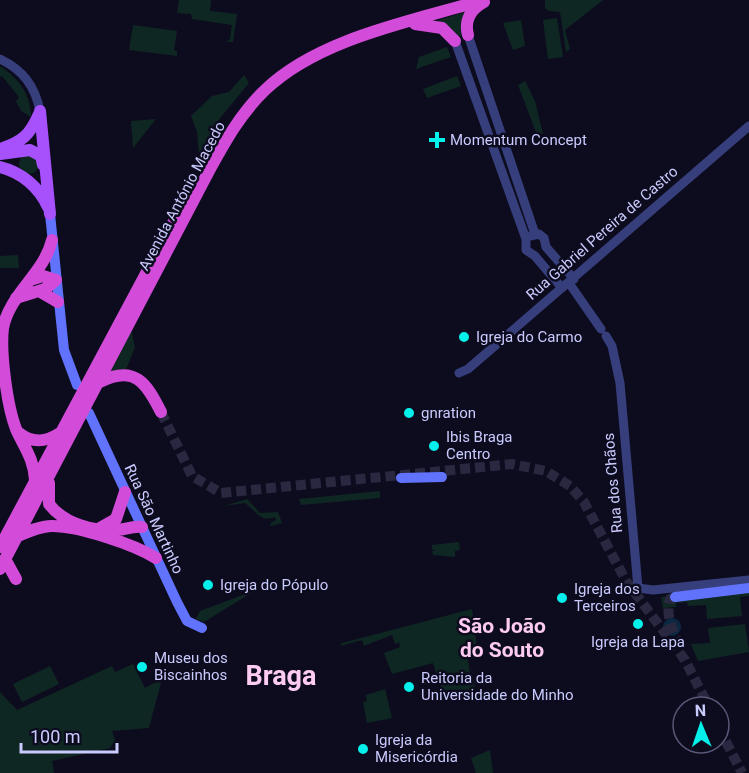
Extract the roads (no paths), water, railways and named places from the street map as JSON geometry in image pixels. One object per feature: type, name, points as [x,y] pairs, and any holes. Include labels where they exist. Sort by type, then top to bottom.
[{"type":"highway","name":"Avenida António Macedo","points":[[66,434],[94,370],[224,129],[256,88],[293,63],[454,0]]},
{"type":"highway","name":"Avenida António Macedo","points":[[394,23],[483,0]]},
{"type":"highway","points":[[468,35],[466,24],[471,12],[488,0]]},
{"type":"highway","points":[[394,23],[435,26],[448,32],[455,40]]},
{"type":"highway","name":"Avenida António Macedo","points":[[66,434],[100,382],[229,135],[264,91],[293,63]]},
{"type":"highway","points":[[28,290],[45,260],[52,240]]},
{"type":"highway","points":[[35,481],[32,458],[17,431],[11,412],[2,337],[7,314],[28,290],[44,276],[56,279]]},
{"type":"highway","points":[[28,290],[58,302]]},
{"type":"highway","points":[[100,382],[117,376],[137,378],[147,386],[161,412]]},
{"type":"highway","points":[[17,431],[24,437],[38,441],[66,434]]},
{"type":"highway","points":[[2,558],[50,477],[66,434]]},
{"type":"highway","points":[[2,558],[35,481],[66,434]]},
{"type":"highway","points":[[50,477],[47,495],[52,508],[73,523],[96,529],[116,530],[141,527]]},
{"type":"highway","points":[[96,529],[109,525],[116,519],[125,492]]},
{"type":"highway","points":[[16,537],[39,528],[54,526],[117,541],[156,558]]},
{"type":"highway","points":[[117,541],[136,534],[141,527]]},
{"type":"highway","points":[[2,558],[16,579]]},
{"type":"main road","points":[[0,148],[23,140],[39,118]]},
{"type":"main road","points":[[39,118],[34,133],[15,165],[21,175],[41,196],[50,214]]},
{"type":"main road","points":[[39,118],[42,162],[49,197]]},
{"type":"main road","points":[[39,118],[65,357],[77,385]]},
{"type":"main road","points":[[0,154],[35,151],[42,162]]},
{"type":"main road","points":[[0,167],[33,177],[42,162]]},
{"type":"main road","name":"Rua São Martinho","points":[[89,413],[141,527],[188,621],[202,627]]},
{"type":"main road","points":[[401,478],[442,477]]},
{"type":"main road","points":[[675,597],[749,588]]},
{"type":"street","points":[[468,35],[506,148],[531,236],[526,250],[568,283]]},
{"type":"street","points":[[455,40],[495,153],[531,236]]},
{"type":"street","points":[[0,59],[21,72],[31,85],[39,118]]},
{"type":"street","points":[[480,108],[492,110]]},
{"type":"street","name":"Rua Gabriel Pereira de Castro","points":[[459,373],[474,363],[568,283],[749,126]]},
{"type":"street","points":[[495,153],[506,148]]},
{"type":"street","points":[[531,236],[544,238],[546,247],[568,283]]},
{"type":"street","points":[[535,256],[542,254],[546,247]]},
{"type":"street","name":"Rua dos Chãos","points":[[568,283],[612,346],[620,383],[638,588],[643,590],[749,580]]},
{"type":"water","points":[[672,618],[678,621],[681,627],[678,633],[672,636],[666,633],[663,627],[666,621]]},
{"type":"tunnel","points":[[161,412],[192,476],[221,493],[512,464],[546,471],[570,486],[584,502],[626,581],[685,660],[703,695]]},
{"type":"tunnel","points":[[675,597],[670,599],[668,611],[679,645]]},
{"type":"tunnel","points":[[731,751],[742,773]]},
{"type":"place","name":"Momentum Concept","points":[[437,140]]},
{"type":"place","name":"Igreja do Carmo","points":[[464,337]]},
{"type":"place","name":"gnration","points":[[409,413]]},
{"type":"place","name":"Ibis Braga Centro","points":[[434,446]]},
{"type":"place","name":"Igreja do Pópulo","points":[[208,585]]},
{"type":"place","name":"Igreja dos Terceiros","points":[[562,598]]},
{"type":"place","name":"Igreja da Lapa","points":[[638,624]]},
{"type":"place","name":"Museu dos Biscainhos","points":[[142,667]]},
{"type":"place","name":"Reitoria da Universidade do Minho","points":[[409,687]]},
{"type":"place","name":"Igreja da Misericórdia","points":[[363,749]]},
{"type":"district","name":"São João do Souto","points":[[502,638]]},
{"type":"district","name":"Braga","points":[[281,676]]}]
